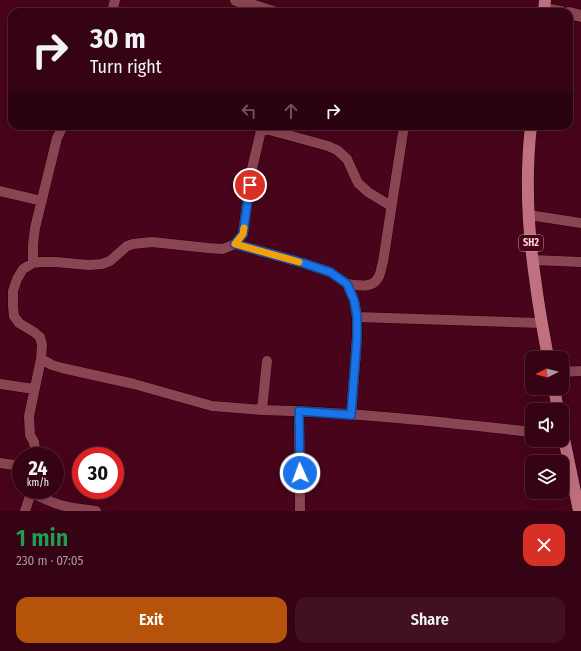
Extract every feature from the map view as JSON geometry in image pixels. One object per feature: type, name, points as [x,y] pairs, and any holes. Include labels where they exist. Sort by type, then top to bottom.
[{"type":"main road","name":"SH2","points":[[530,130],[527,190],[536,285],[547,351]]},
{"type":"main road","points":[[565,447],[579,511]]},
{"type":"street","points":[[236,0],[260,8]]},
{"type":"street","points":[[33,263],[35,228],[57,138],[61,130]]},
{"type":"street","points":[[35,447],[30,435],[29,416],[41,359],[42,345],[40,336],[19,323],[14,316],[13,291],[17,279],[23,269],[33,263],[40,262],[88,265],[102,264],[110,261],[127,246],[141,243],[152,242],[223,249],[235,244],[243,234],[251,173],[261,130]]},
{"type":"street","points":[[272,130],[337,150],[347,158],[358,183],[368,192],[391,206]]},
{"type":"street","points":[[235,244],[330,272],[347,284],[364,286],[373,284],[379,278],[383,262],[403,130]]},
{"type":"street","points":[[0,191],[42,201]]},
{"type":"street","points":[[529,215],[581,223]]},
{"type":"street","points":[[533,260],[581,262]]},
{"type":"street","points":[[347,284],[354,300],[357,316],[357,338],[351,415]]},
{"type":"street","points":[[357,316],[542,323]]},
{"type":"street","points":[[41,359],[62,368],[134,384],[212,406],[434,421],[525,431]]},
{"type":"street","points":[[262,410],[267,361]]},
{"type":"street","points":[[569,372],[581,371]]},
{"type":"street","points":[[0,384],[34,390]]},
{"type":"street","points":[[299,411],[301,487],[300,511]]},
{"type":"street","points":[[0,463],[12,465]]},
{"type":"street","points":[[25,511],[29,499]]},
{"type":"street","points":[[47,499],[64,506],[96,511]]},
{"type":"slow traffic","points":[[244,228],[243,234],[235,244],[299,262]]},
{"type":"route","points":[[250,185],[243,234],[235,244],[330,272],[347,284],[354,300],[357,316],[357,338],[351,415],[299,411],[300,473]]}]
